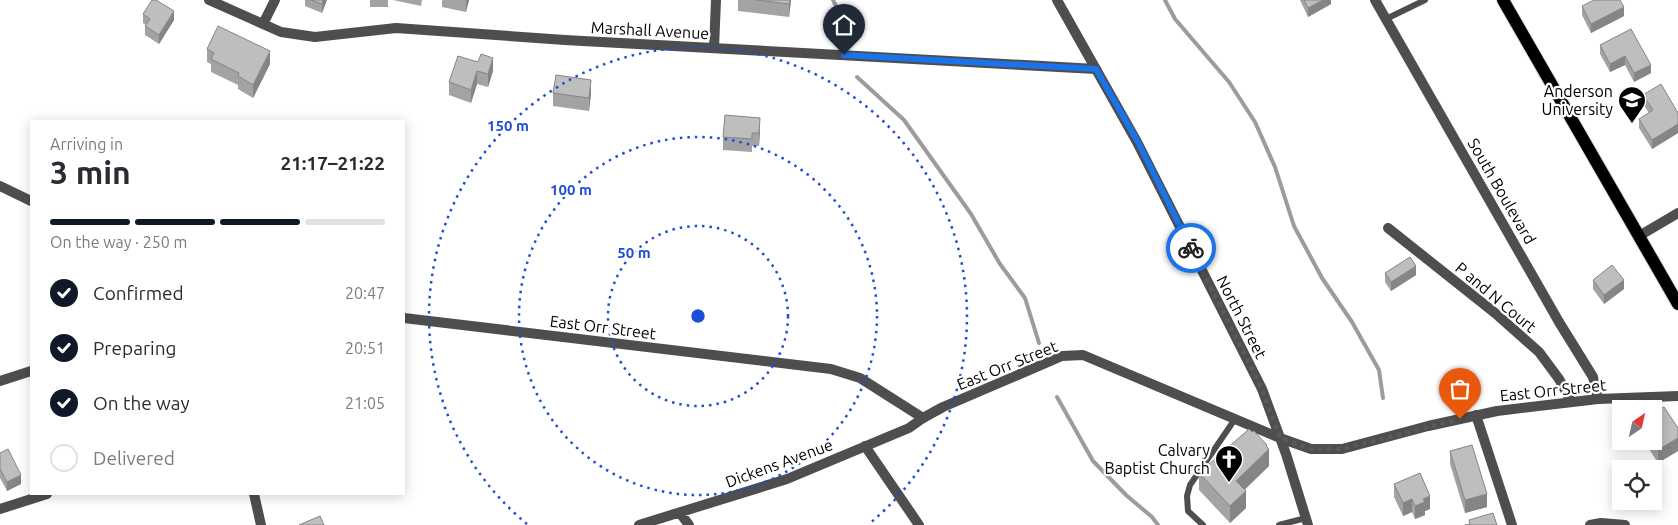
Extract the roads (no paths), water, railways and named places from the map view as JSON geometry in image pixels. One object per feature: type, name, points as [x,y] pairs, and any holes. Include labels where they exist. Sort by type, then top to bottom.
[{"type":"main road","points":[[1503,0],[1678,304]]},
{"type":"street","name":"Marshall Avenue","points":[[209,0],[280,32],[315,37],[396,28],[565,40],[1096,69]]},
{"type":"street","points":[[263,24],[275,0]]},
{"type":"street","points":[[714,48],[716,0]]},
{"type":"street","name":"North Street","points":[[1057,0],[1138,142],[1262,389],[1307,522]]},
{"type":"street","name":"South Boulevard","points":[[1375,0],[1554,314],[1593,376],[1598,399]]},
{"type":"street","points":[[0,186],[30,200]]},
{"type":"street","points":[[1639,236],[1678,213]]},
{"type":"street","name":"P and N Court","points":[[1388,228],[1495,313],[1539,352],[1559,379],[1571,401]]},
{"type":"street","name":"East Orr Street","points":[[405,318],[831,369],[860,378],[923,418],[943,407],[1062,356],[1083,355],[1280,438],[1311,449],[1342,449],[1428,426],[1496,411],[1571,401],[1678,396]]},
{"type":"street","points":[[0,380],[30,370]]},
{"type":"street","points":[[1476,415],[1512,525]]},
{"type":"street","name":"Dickens Avenue","points":[[639,525],[787,480],[909,428],[923,418]]},
{"type":"street","points":[[866,446],[919,525]]},
{"type":"street","points":[[0,509],[44,495]]},
{"type":"street","points":[[254,495],[261,525]]},
{"type":"street","points":[[680,513],[689,525]]},
{"type":"street","points":[[1590,525],[1601,523],[1625,525]]},
{"type":"lane","points":[[1386,20],[1425,0]]},
{"type":"lane","points":[[1203,525],[1188,511],[1187,496],[1190,485],[1235,419]]},
{"type":"lane","points":[[1279,525],[1307,522]]},
{"type":"waterway","points":[[833,0],[840,14],[846,41]]},
{"type":"waterway","points":[[1165,0],[1175,19],[1229,82],[1255,122],[1275,167],[1294,226],[1322,278],[1352,322],[1379,370],[1383,398]]},
{"type":"waterway","points":[[857,77],[904,120],[971,214],[1000,264],[1025,298],[1039,343]]},
{"type":"waterway","points":[[1057,397],[1093,461],[1158,525]]},
{"type":"place","name":"Anderson University","points":[[1632,124]]},
{"type":"place","name":"Calvary Baptist Church","points":[[1229,483]]}]
